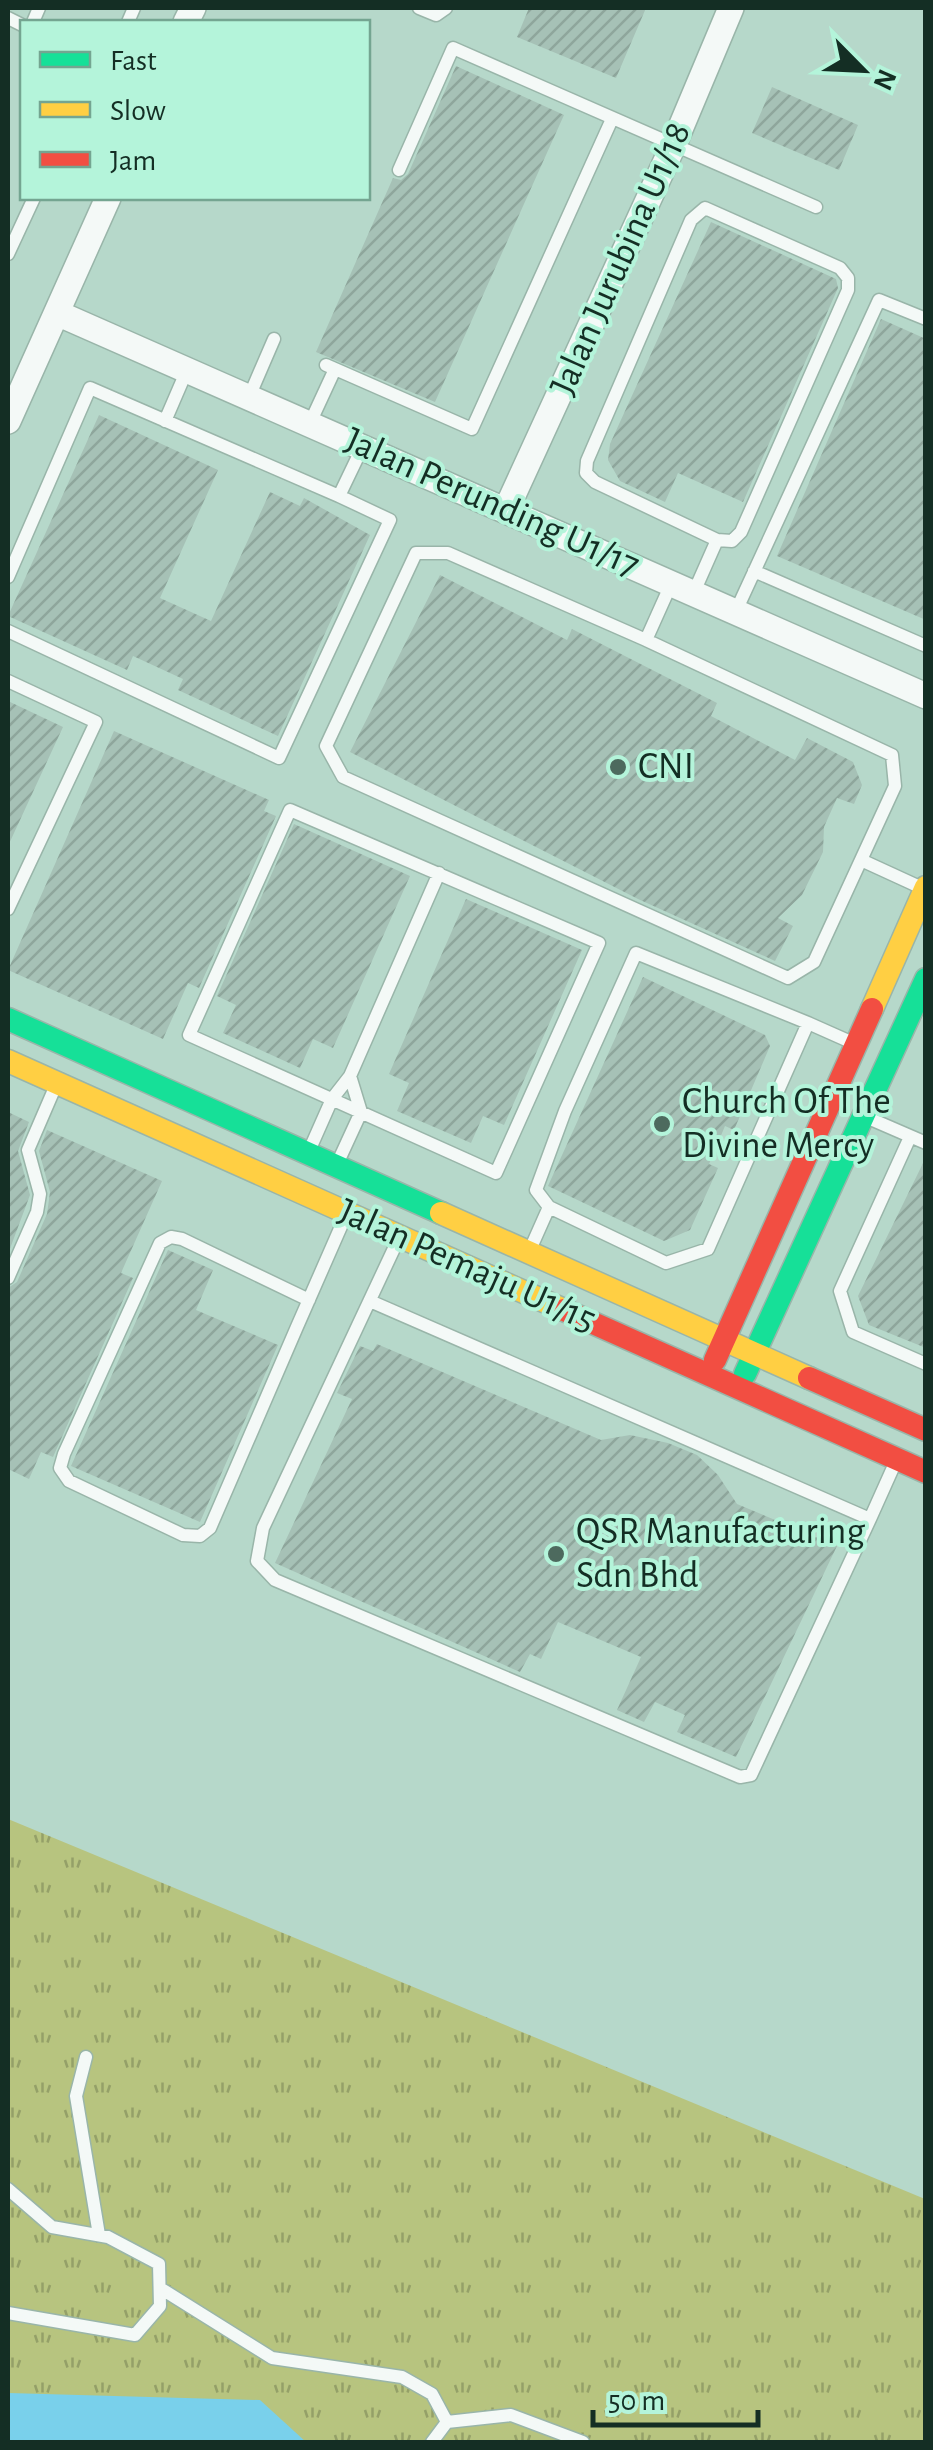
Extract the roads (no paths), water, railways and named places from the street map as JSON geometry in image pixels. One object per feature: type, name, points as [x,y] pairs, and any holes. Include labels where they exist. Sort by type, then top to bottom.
[{"type":"street","name":"Jalan Jurubina U1/18","points":[[507,508],[673,146],[731,8]]},
{"type":"street","points":[[8,421],[107,200]]},
{"type":"street","name":"Jalan Perunding U1/17","points":[[56,313],[507,508],[926,696]]},
{"type":"street","points":[[708,1374],[925,888]]},
{"type":"street","points":[[739,1388],[926,979]]},
{"type":"street","name":"Jalan Pemaju U1/15","points":[[8,1019],[926,1430]]},
{"type":"street","name":"Jalan Pemaju U1/15","points":[[8,1061],[926,1472]]},
{"type":"lane","points":[[419,8],[436,15],[446,8]]},
{"type":"lane","points":[[398,170],[453,48],[816,208]]},
{"type":"lane","points":[[310,423],[330,367],[472,429],[612,119]]},
{"type":"lane","points":[[8,254],[33,200]]},
{"type":"lane","points":[[705,208],[840,268],[848,278],[848,290],[741,532],[732,541],[717,540],[595,482],[586,473],[587,460],[691,220],[705,208]]},
{"type":"lane","points":[[736,612],[879,300],[926,320]]},
{"type":"lane","points":[[249,396],[274,339]]},
{"type":"lane","points":[[165,421],[187,370]]},
{"type":"lane","points":[[8,577],[90,388],[390,520],[279,758],[8,631]]},
{"type":"lane","points":[[340,496],[363,446]]},
{"type":"lane","points":[[646,640],[717,540]]},
{"type":"lane","points":[[448,553],[646,640],[892,755],[895,786],[814,962],[788,978],[344,777],[326,746],[416,554],[448,553]]},
{"type":"lane","points":[[754,571],[926,646]]},
{"type":"lane","points":[[8,680],[96,722],[8,910]]},
{"type":"lane","points":[[290,810],[439,873],[598,942],[496,1172],[189,1036],[290,810]]},
{"type":"lane","points":[[861,860],[925,888]]},
{"type":"lane","points":[[307,1156],[332,1099],[350,1076],[439,873]]},
{"type":"lane","points":[[808,1023],[708,1249],[666,1263],[548,1207],[536,1190],[566,1111],[636,953],[808,1023],[856,1044]]},
{"type":"lane","points":[[335,1168],[361,1112],[350,1076]]},
{"type":"lane","points":[[8,1278],[37,1212],[40,1194],[28,1150],[57,1083]]},
{"type":"lane","points":[[864,1116],[926,1144]]},
{"type":"lane","points":[[910,1137],[840,1291],[853,1332],[926,1364]]},
{"type":"lane","points":[[530,1252],[548,1207]]},
{"type":"lane","points":[[309,1300],[182,1239],[171,1237],[160,1243],[64,1454],[60,1468],[69,1481],[184,1535],[200,1536],[210,1528],[347,1213]]},
{"type":"lane","points":[[400,1236],[263,1528],[257,1561],[275,1580],[740,1777],[751,1775],[898,1459]]},
{"type":"lane","points":[[370,1301],[870,1518]]},
{"type":"lane","points":[[86,2057],[76,2096],[99,2235]]},
{"type":"lane","points":[[8,2189],[52,2227],[99,2235],[159,2264],[160,2288],[160,2306],[134,2335],[8,2313]]},
{"type":"lane","points":[[160,2288],[272,2358],[402,2377],[432,2394],[447,2422]]},
{"type":"lane","points":[[432,2442],[447,2422],[511,2415],[584,2442]]},
{"type":"water","points":[[8,2393],[260,2400],[306,2442],[8,2442]]},
{"type":"place","name":"CNI","points":[[618,767]]},
{"type":"place","name":"Church Of The Divine Mercy","points":[[662,1124]]},
{"type":"place","name":"QSR Manufacturing Sdn Bhd","points":[[556,1554]]}]
